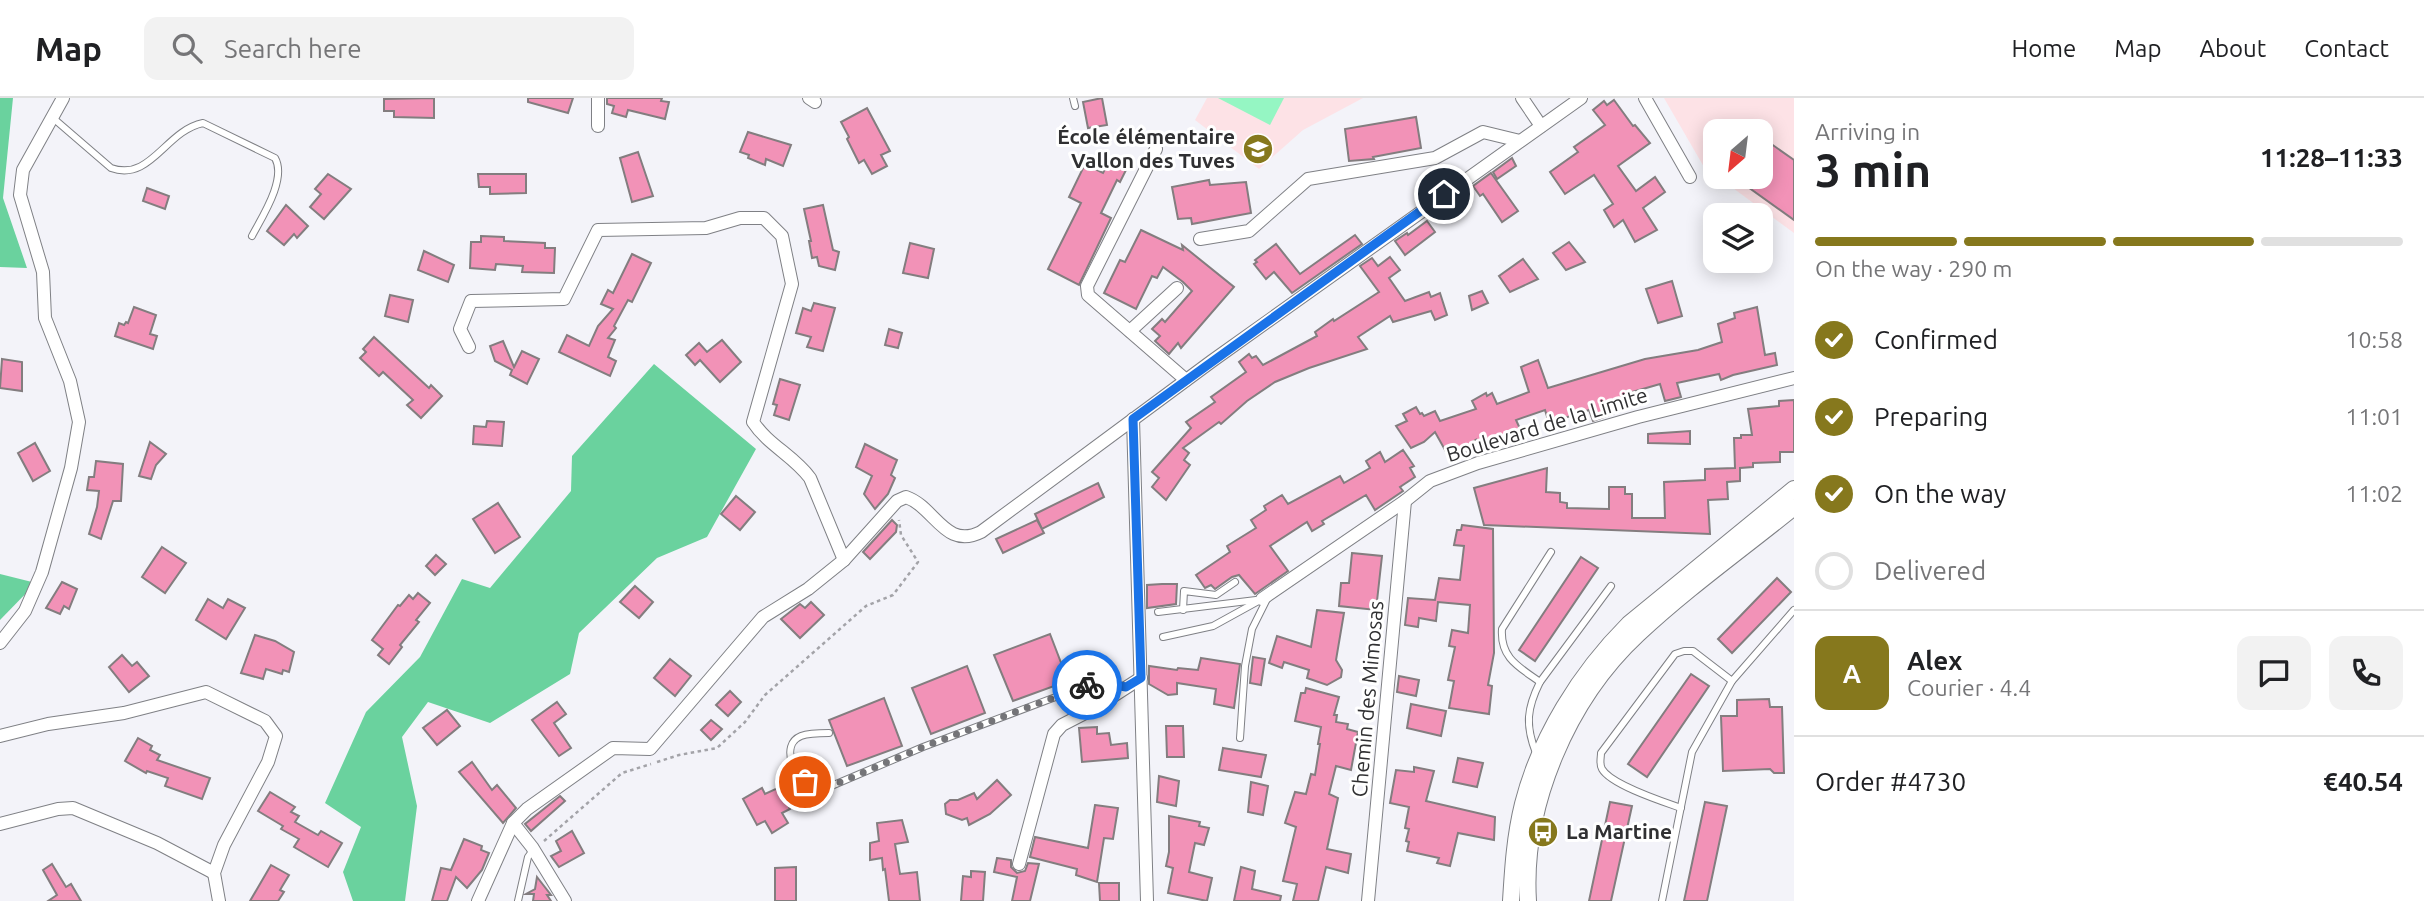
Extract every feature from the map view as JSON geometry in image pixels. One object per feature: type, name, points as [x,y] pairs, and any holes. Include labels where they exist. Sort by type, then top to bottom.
[{"type":"street","points":[[0,643],[25,611],[42,572],[71,468],[79,422],[70,382],[45,318],[43,272],[20,195],[23,170],[63,98]]},
{"type":"street","points":[[598,98],[598,126]]},
{"type":"street","points":[[1521,98],[1541,126]]},
{"type":"street","points":[[478,901],[513,823],[527,809],[613,748],[650,749],[762,617],[808,589],[844,560],[897,501],[906,497],[917,501],[933,519],[956,536],[968,538],[981,532],[1186,380],[1581,98]]},
{"type":"street","points":[[1645,98],[1690,177]]},
{"type":"street","points":[[1200,239],[1249,231],[1308,179],[1435,158],[1483,132],[1520,141]]},
{"type":"street","points":[[1156,149],[1087,286],[1088,295],[1186,380]]},
{"type":"street","points":[[469,347],[460,330],[471,301],[564,299],[598,230],[706,228],[740,218],[764,218],[782,236],[792,284],[753,422],[759,432],[810,478],[844,560]]},
{"type":"street","points":[[1130,331],[1177,288]]},
{"type":"street","name":"Boulevard de la Limite","points":[[1265,597],[1430,481],[1478,463],[1638,417],[1794,378]]},
{"type":"street","points":[[1133,419],[1147,901]]},
{"type":"street","points":[[1511,901],[1512,869],[1520,820],[1538,758],[1568,700],[1607,646],[1643,612],[1794,489]]},
{"type":"street","name":"Chemin des Mimosas","points":[[1368,901],[1405,501]]},
{"type":"street","points":[[1528,901],[1530,844],[1539,795],[1553,759],[1592,689],[1612,661],[1637,634],[1794,507]]},
{"type":"street","points":[[1019,864],[1054,734],[1062,725],[1141,678]]},
{"type":"street","points":[[0,736],[48,724],[124,713],[206,692],[265,720],[276,736],[268,762],[224,845],[214,873],[219,901]]},
{"type":"street","points":[[0,824],[58,809],[73,808],[157,842],[214,873]]},
{"type":"street","points":[[513,823],[534,850],[565,901]]},
{"type":"lane","points":[[52,118],[105,164],[119,171],[131,172],[141,168],[180,132],[203,123],[275,158],[279,169],[272,197],[252,236]]},
{"type":"lane","points":[[1541,682],[1514,663],[1501,642],[1502,629],[1551,552]]},
{"type":"lane","points":[[1183,610],[1184,591],[1216,595],[1236,582]]},
{"type":"lane","points":[[1538,758],[1532,744],[1529,710],[1541,682],[1611,586]]},
{"type":"lane","points":[[1158,612],[1265,597]]},
{"type":"lane","points":[[1163,637],[1213,626],[1265,597]]},
{"type":"lane","points":[[1240,738],[1245,666],[1252,629],[1265,597]]},
{"type":"lane","points":[[1662,901],[1692,752],[1732,681],[1794,610]]},
{"type":"lane","points":[[1681,808],[1616,781],[1603,771],[1601,753],[1675,654],[1693,651],[1732,681]]},
{"type":"lane","points":[[829,733],[799,736],[792,742],[789,751],[794,768],[805,782],[814,788],[829,787],[923,747],[1090,684],[1104,683],[1126,687]]},
{"type":"lane","points":[[518,901],[528,857],[534,850]]},
{"type":"path","points":[[534,850],[622,773],[679,755],[717,748],[745,722],[765,695],[866,606],[892,594],[918,562],[901,535],[899,515]]},
{"type":"shaded area","name":"École élémentaire Vallon des Tuves","points":[[1207,98],[1363,98],[1303,130],[1259,169],[1195,120]]},
{"type":"shaded area","points":[[1664,98],[1794,98],[1794,233],[1773,218],[1773,203],[1753,203],[1734,189],[1773,189],[1773,119],[1703,119],[1703,165]]},
{"type":"green space","points":[[0,98],[13,98],[3,198],[27,268],[0,267]]},
{"type":"green space","points":[[1218,98],[1284,98],[1270,125]]},
{"type":"green space","points":[[654,364],[756,449],[707,537],[657,558],[579,633],[570,674],[490,723],[428,702],[402,737],[417,806],[405,901],[353,901],[343,872],[361,827],[325,803],[366,712],[420,657],[462,579],[490,588],[571,491],[572,456]]},
{"type":"green space","points":[[0,574],[36,583],[0,620]]},
{"type":"building","points":[[434,98],[434,118],[394,117],[394,111],[384,111],[384,99]]},
{"type":"building","points":[[528,98],[573,98],[568,113],[528,102]]},
{"type":"building","points":[[607,98],[662,98],[661,101],[669,102],[665,119],[628,110],[626,117],[612,113],[614,106],[607,104]]},
{"type":"building","points":[[1102,98],[1107,125],[1088,128],[1083,102]]},
{"type":"building","points":[[1614,100],[1633,126],[1635,125],[1650,143],[1618,166],[1636,191],[1655,177],[1665,192],[1643,208],[1657,230],[1635,242],[1623,220],[1614,227],[1604,210],[1613,204],[1594,175],[1565,194],[1550,172],[1578,152],[1574,147],[1605,125],[1593,110],[1604,101],[1607,105]]},
{"type":"building","points":[[867,108],[890,151],[881,155],[887,166],[872,174],[864,160],[859,163],[841,122]]},
{"type":"building","points":[[1416,117],[1421,148],[1373,157],[1374,159],[1349,161],[1345,129]]},
{"type":"building","points":[[748,132],[791,145],[783,166],[766,159],[765,165],[740,152]]},
{"type":"building","points":[[1773,145],[1794,160],[1794,220],[1751,189],[1773,189]]},
{"type":"building","points":[[638,152],[653,196],[632,202],[620,158]]},
{"type":"building","points":[[1111,158],[1128,166],[1120,182],[1117,180],[1101,213],[1111,218],[1079,285],[1048,269],[1081,203],[1069,197],[1085,164],[1103,173]]},
{"type":"building","points":[[1512,158],[1516,166],[1497,179],[1493,172]]},
{"type":"building","points":[[1491,173],[1518,211],[1502,222],[1483,194],[1480,196],[1473,186]]},
{"type":"building","points":[[328,174],[351,189],[324,219],[310,207],[321,194],[315,189]]},
{"type":"building","points":[[478,174],[526,174],[526,193],[490,194],[490,187],[479,187]]},
{"type":"building","points":[[1209,180],[1210,185],[1246,182],[1251,213],[1192,224],[1191,218],[1178,219],[1172,187]]},
{"type":"building","points":[[147,188],[169,196],[165,209],[143,201]]},
{"type":"building","points":[[286,205],[308,226],[297,238],[294,234],[284,245],[267,231]]},
{"type":"building","points":[[823,205],[833,250],[839,252],[835,270],[819,266],[817,257],[812,258],[804,209]]},
{"type":"building","points":[[1427,221],[1435,232],[1405,255],[1395,241]]},
{"type":"building","points":[[1141,230],[1183,250],[1182,245],[1234,287],[1181,348],[1178,343],[1169,354],[1155,341],[1160,336],[1152,329],[1162,319],[1165,322],[1192,291],[1183,282],[1163,267],[1157,278],[1152,276],[1136,309],[1104,293],[1120,260],[1125,262]]},
{"type":"building","points":[[1355,235],[1362,244],[1292,293],[1274,272],[1266,279],[1254,264],[1257,262],[1255,260],[1276,244],[1300,274]]},
{"type":"building","points":[[481,236],[504,237],[504,241],[545,243],[545,248],[555,248],[554,273],[522,272],[523,266],[496,264],[495,270],[470,268],[471,242],[481,242]]},
{"type":"building","points":[[1569,242],[1585,262],[1566,270],[1553,253]]},
{"type":"building","points":[[910,243],[934,249],[928,278],[903,273]]},
{"type":"building","points":[[424,251],[454,265],[448,282],[418,270]]},
{"type":"building","points":[[632,254],[651,263],[632,302],[628,300],[614,326],[616,328],[608,338],[615,340],[608,357],[616,361],[610,376],[559,352],[567,335],[589,346],[598,326],[613,309],[601,304],[608,290],[613,293]]},
{"type":"building","points":[[1390,257],[1400,270],[1389,278],[1405,301],[1429,292],[1431,297],[1440,293],[1447,315],[1435,320],[1431,311],[1393,322],[1390,316],[1358,337],[1367,349],[1275,382],[1247,401],[1221,424],[1219,422],[1183,448],[1189,453],[1184,460],[1190,465],[1166,500],[1152,487],[1159,478],[1152,472],[1191,428],[1186,422],[1215,402],[1211,397],[1246,372],[1239,362],[1249,354],[1252,358],[1256,356],[1263,365],[1317,336],[1315,332],[1333,319],[1334,321],[1379,292],[1360,266],[1372,258],[1378,266]]},
{"type":"building","points":[[1523,259],[1538,279],[1510,292],[1499,276]]},
{"type":"building","points":[[1672,281],[1682,316],[1658,323],[1646,289]]},
{"type":"building","points":[[1482,291],[1488,303],[1472,310],[1469,296]]},
{"type":"building","points":[[390,295],[413,300],[408,322],[385,316]]},
{"type":"building","points":[[814,303],[835,308],[823,351],[807,347],[811,337],[796,333],[803,308],[811,311]]},
{"type":"building","points":[[134,307],[156,315],[150,334],[157,336],[153,349],[115,336],[119,323],[128,323]]},
{"type":"building","points":[[1757,307],[1765,355],[1775,353],[1777,365],[1721,380],[1719,374],[1677,383],[1681,397],[1665,401],[1660,384],[1629,393],[1634,406],[1593,421],[1589,410],[1549,423],[1545,410],[1516,420],[1522,433],[1504,441],[1502,436],[1466,452],[1477,439],[1449,457],[1435,432],[1424,442],[1411,448],[1396,426],[1407,421],[1403,414],[1416,407],[1424,416],[1435,411],[1440,421],[1476,409],[1472,401],[1486,393],[1487,396],[1492,393],[1497,404],[1529,392],[1521,367],[1538,360],[1548,388],[1645,359],[1698,350],[1722,342],[1718,324],[1735,318],[1734,313]]},
{"type":"building","points":[[889,329],[902,333],[898,348],[885,345]]},
{"type":"building","points":[[374,337],[429,388],[431,385],[442,396],[421,418],[407,405],[413,400],[383,372],[379,376],[360,358],[366,352],[363,349]]},
{"type":"building","points":[[722,340],[741,362],[720,382],[700,360],[695,365],[686,355],[699,343],[707,352]]},
{"type":"building","points":[[503,341],[514,367],[522,351],[539,359],[527,384],[510,375],[512,370],[495,361],[490,346]]},
{"type":"building","points":[[2,359],[22,362],[22,391],[0,388]]},
{"type":"building","points":[[780,379],[800,385],[789,420],[774,415],[777,405],[773,404]]},
{"type":"building","points":[[1794,400],[1794,452],[1780,452],[1780,462],[1753,463],[1753,467],[1740,468],[1740,481],[1727,482],[1728,499],[1708,500],[1710,534],[1484,525],[1474,488],[1547,468],[1546,492],[1560,493],[1560,502],[1567,503],[1567,508],[1609,509],[1609,487],[1625,487],[1625,494],[1632,494],[1632,518],[1665,518],[1664,482],[1705,480],[1705,469],[1735,468],[1734,438],[1752,435],[1748,409],[1779,406],[1779,401]]},
{"type":"building","points":[[487,421],[504,422],[502,446],[473,444],[474,426],[486,427]]},
{"type":"building","points":[[1690,431],[1690,444],[1648,443],[1648,434]]},
{"type":"building","points":[[150,442],[166,454],[156,465],[151,479],[139,476]]},
{"type":"building","points":[[35,443],[50,471],[33,481],[18,453]]},
{"type":"building","points":[[865,444],[897,460],[891,475],[895,478],[888,494],[875,509],[864,494],[872,476],[856,467]]},
{"type":"building","points":[[1403,450],[1414,466],[1410,468],[1415,477],[1400,487],[1403,491],[1375,510],[1366,495],[1322,521],[1324,524],[1312,531],[1307,522],[1270,546],[1288,571],[1255,594],[1239,575],[1215,589],[1211,585],[1205,588],[1196,575],[1230,552],[1227,546],[1256,528],[1251,520],[1266,510],[1264,506],[1282,495],[1288,504],[1340,476],[1344,483],[1370,468],[1366,461],[1380,452],[1385,462]]},
{"type":"building","points":[[96,461],[123,464],[121,501],[113,501],[101,539],[89,534],[99,491],[87,490],[89,477],[94,477]]},
{"type":"building","points":[[1098,483],[1104,497],[1042,529],[1035,514]]},
{"type":"building","points":[[736,496],[755,512],[740,530],[721,514]]},
{"type":"building","points":[[498,503],[520,537],[495,553],[473,519]]},
{"type":"building","points":[[892,520],[897,525],[896,532],[870,559],[863,552]]},
{"type":"building","points":[[1037,520],[1044,533],[1003,553],[996,539]]},
{"type":"building","points":[[1462,525],[1493,529],[1494,653],[1488,685],[1492,686],[1489,714],[1449,708],[1454,681],[1448,680],[1455,647],[1449,646],[1452,630],[1468,633],[1470,605],[1438,602],[1436,621],[1419,618],[1418,627],[1405,625],[1408,598],[1435,600],[1439,578],[1460,580],[1464,546],[1454,545],[1457,530],[1461,530]]},
{"type":"building","points":[[162,547],[186,563],[165,593],[142,577]]},
{"type":"building","points":[[1352,553],[1382,556],[1376,610],[1339,606],[1341,583],[1349,583]]},
{"type":"building","points":[[436,555],[446,564],[435,575],[426,566]]},
{"type":"building","points":[[1581,557],[1598,568],[1535,661],[1519,650]]},
{"type":"building","points":[[1777,578],[1791,592],[1732,653],[1718,639]]},
{"type":"building","points":[[62,582],[77,589],[69,609],[64,606],[60,614],[46,608]]},
{"type":"building","points":[[1177,584],[1176,604],[1147,608],[1147,585]]},
{"type":"building","points":[[635,586],[653,602],[639,618],[620,602]]},
{"type":"building","points":[[418,593],[430,603],[416,620],[419,622],[389,664],[378,655],[383,649],[372,640],[398,605],[409,595],[413,599]]},
{"type":"building","points":[[208,599],[223,608],[228,599],[245,608],[226,639],[196,620]]},
{"type":"building","points":[[811,602],[824,615],[800,638],[781,619],[800,604],[805,608]]},
{"type":"building","points":[[1317,610],[1344,613],[1336,660],[1342,670],[1341,677],[1327,685],[1307,678],[1309,670],[1284,662],[1282,668],[1269,663],[1277,636],[1311,647]]},
{"type":"building","points":[[1050,634],[1068,681],[1013,701],[994,655]]},
{"type":"building","points":[[255,635],[275,641],[294,652],[289,672],[283,670],[282,674],[266,669],[263,679],[241,673]]},
{"type":"building","points":[[122,655],[132,666],[137,662],[149,676],[129,692],[109,667]]},
{"type":"building","points":[[1253,657],[1265,659],[1261,685],[1250,683]]},
{"type":"building","points":[[1201,658],[1240,664],[1234,708],[1214,704],[1216,689],[1177,683],[1177,694],[1168,695],[1149,684],[1149,666],[1198,670]]},
{"type":"building","points":[[670,659],[691,676],[675,696],[654,678]]},
{"type":"building","points":[[967,666],[985,713],[931,734],[912,688]]},
{"type":"building","points":[[1691,674],[1709,686],[1647,777],[1628,764]]},
{"type":"building","points":[[1399,676],[1419,680],[1416,696],[1397,692]]},
{"type":"building","points":[[1306,688],[1339,697],[1334,715],[1337,715],[1336,722],[1348,724],[1347,729],[1358,732],[1351,770],[1336,766],[1329,794],[1338,798],[1327,849],[1351,854],[1348,873],[1326,867],[1318,901],[1293,901],[1297,884],[1283,881],[1296,827],[1285,823],[1295,792],[1306,794],[1311,774],[1315,775],[1320,744],[1321,727],[1295,721],[1301,693],[1305,693]]},
{"type":"building","points":[[730,691],[741,702],[728,716],[716,705]]},
{"type":"building","points":[[884,698],[902,746],[847,766],[829,720]]},
{"type":"building","points":[[1769,699],[1770,707],[1782,707],[1784,773],[1774,773],[1770,769],[1723,771],[1721,716],[1737,716],[1737,700]]},
{"type":"building","points":[[557,702],[566,714],[554,723],[571,748],[559,756],[532,720]]},
{"type":"building","points":[[1411,704],[1446,711],[1441,736],[1407,728]]},
{"type":"building","points":[[447,710],[460,726],[437,745],[423,728]]},
{"type":"building","points":[[711,720],[722,729],[711,740],[701,730]]},
{"type":"building","points":[[1166,726],[1183,726],[1184,757],[1167,757]]},
{"type":"building","points":[[1097,727],[1097,734],[1109,733],[1111,745],[1127,743],[1128,758],[1082,762],[1079,728]]},
{"type":"building","points":[[138,738],[152,746],[150,750],[160,755],[157,760],[210,778],[202,799],[165,786],[168,778],[147,771],[146,773],[125,761]]},
{"type":"building","points":[[1223,748],[1266,755],[1261,777],[1219,770]]},
{"type":"building","points":[[1458,758],[1483,763],[1477,787],[1453,782]]},
{"type":"building","points":[[472,762],[492,790],[497,785],[516,808],[503,823],[459,772]]},
{"type":"building","points":[[1414,767],[1434,771],[1426,801],[1495,817],[1494,840],[1458,833],[1450,866],[1437,863],[1439,858],[1407,851],[1409,829],[1405,828],[1409,807],[1390,803],[1396,770],[1414,772]]},
{"type":"building","points":[[1159,776],[1179,781],[1176,806],[1157,802]]},
{"type":"building","points":[[997,780],[1011,795],[990,814],[969,825],[967,818],[962,820],[946,814],[945,804],[950,800],[958,800],[974,793],[977,799]]},
{"type":"building","points":[[1251,782],[1268,786],[1263,815],[1248,812]]},
{"type":"building","points":[[780,787],[790,809],[782,813],[788,823],[772,833],[765,821],[757,825],[743,799],[762,788],[765,794]]},
{"type":"building","points":[[270,792],[295,807],[291,812],[299,816],[295,822],[318,835],[321,831],[342,843],[328,867],[294,847],[299,839],[258,811]]},
{"type":"building","points":[[560,796],[565,801],[531,831],[525,824]]},
{"type":"building","points":[[1610,802],[1632,806],[1611,901],[1589,901]]},
{"type":"building","points":[[1705,802],[1727,806],[1707,901],[1684,901]]},
{"type":"building","points":[[1095,805],[1118,808],[1113,839],[1104,838],[1097,882],[1076,875],[1077,869],[1030,857],[1035,837],[1088,848]]},
{"type":"building","points":[[1169,816],[1200,822],[1199,826],[1209,828],[1204,845],[1195,843],[1189,872],[1212,878],[1207,901],[1168,893],[1173,868],[1166,866],[1169,852]]},
{"type":"building","points":[[902,820],[908,842],[895,844],[900,874],[917,872],[920,901],[889,901],[882,858],[870,860],[870,843],[879,841],[877,823]]},
{"type":"building","points":[[572,831],[584,853],[559,867],[551,856],[561,851],[556,841]]},
{"type":"building","points":[[464,839],[482,846],[481,850],[489,853],[482,870],[467,888],[456,877],[447,901],[432,901],[441,868],[451,870]]},
{"type":"building","points":[[997,858],[1011,860],[1011,867],[1017,873],[1025,871],[1028,863],[1039,864],[1030,901],[1012,901],[1017,877],[994,872]]},
{"type":"building","points":[[52,864],[66,887],[71,884],[81,901],[48,901],[57,895],[43,870]]},
{"type":"building","points":[[271,865],[289,875],[280,890],[284,892],[278,901],[250,901]]},
{"type":"building","points":[[796,867],[796,901],[775,901],[775,868]]},
{"type":"building","points":[[1241,867],[1255,871],[1252,889],[1281,896],[1280,901],[1234,901]]},
{"type":"building","points":[[971,871],[985,872],[983,901],[961,901],[963,876],[971,877]]},
{"type":"building","points":[[537,877],[551,895],[547,895],[551,901],[533,901],[534,894],[526,894],[535,889]]},
{"type":"building","points":[[1099,883],[1119,883],[1119,901],[1100,901]]},
{"type":"way so far","points":[[805,782],[814,788],[829,787],[923,747],[1087,685]]},
{"type":"place","name":"École élémentaire Vallon des Tuves","points":[[1258,149]]},
{"type":"place","name":"La Martine","points":[[1543,832]]},
{"type":"route","points":[[1087,685],[1104,683],[1126,687],[1141,678],[1133,419],[1444,194]]}]
